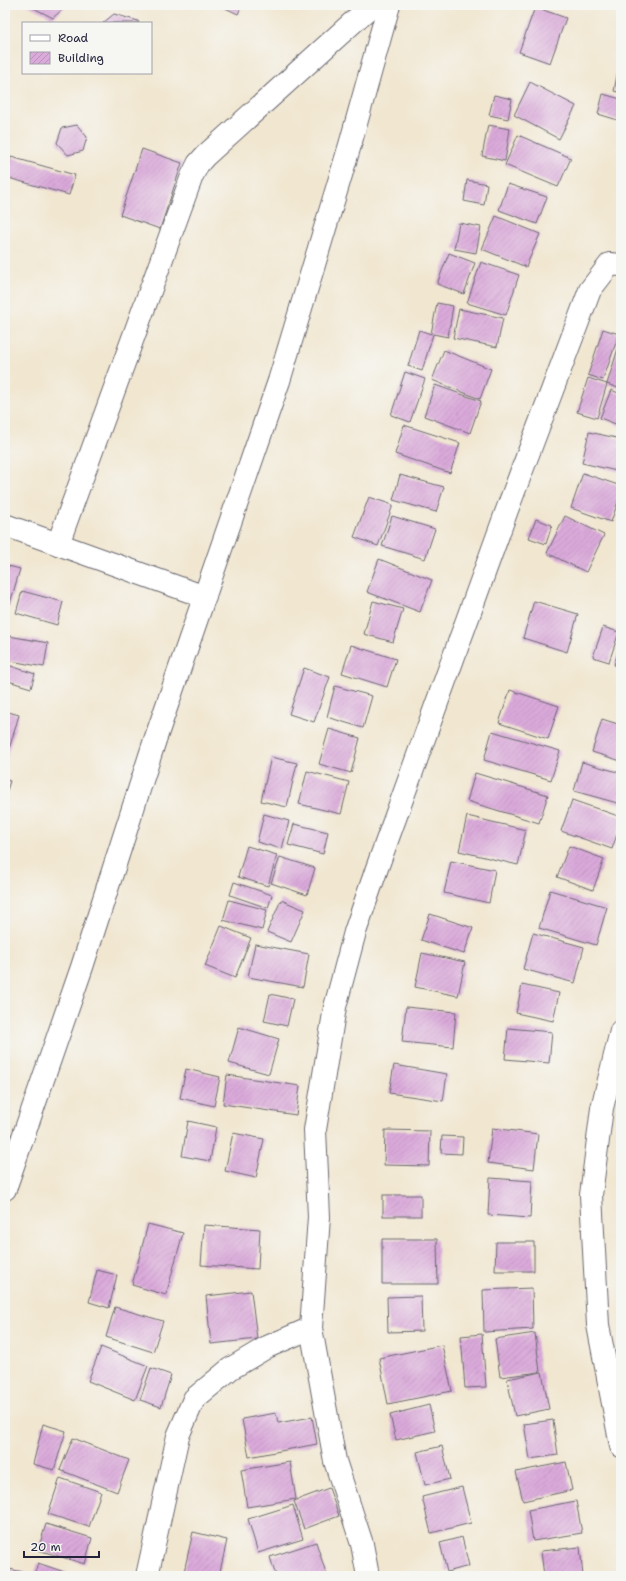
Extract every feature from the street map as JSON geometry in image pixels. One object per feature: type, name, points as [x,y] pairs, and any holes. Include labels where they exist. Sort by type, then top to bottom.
[{"type":"street","points":[[58,544],[189,184],[198,164],[204,156],[372,5]]},
{"type":"street","points":[[5,1189],[82,967],[155,740],[279,381],[348,153],[389,5]]},
{"type":"street","points":[[368,1576],[362,1544],[335,1461],[311,1328],[319,1217],[315,1130],[335,1007],[355,932],[507,510],[590,290],[610,264],[621,265]]},
{"type":"street","points":[[5,525],[205,596]]},
{"type":"street","points":[[621,1031],[612,1103],[591,1195],[598,1325],[621,1446]]},
{"type":"street","points":[[147,1576],[178,1436],[194,1399],[230,1369],[267,1347],[311,1328]]},
{"type":"building","points":[[28,5],[67,5],[53,18]]},
{"type":"building","points":[[219,5],[242,5],[238,14]]},
{"type":"building","points":[[535,7],[566,18],[550,63],[519,52]]},
{"type":"building","points":[[114,14],[138,22],[104,22]]},
{"type":"building","points":[[621,60],[621,93],[614,91]]},
{"type":"building","points":[[530,82],[576,106],[559,139],[514,115]]},
{"type":"building","points":[[603,94],[621,99],[621,121],[598,114]]},
{"type":"building","points":[[494,95],[512,99],[508,119],[489,115]]},
{"type":"building","points":[[77,125],[87,137],[83,151],[68,155],[57,143],[62,128]]},
{"type":"building","points":[[488,125],[510,129],[505,161],[482,156]]},
{"type":"building","points":[[518,135],[571,158],[558,187],[505,165]]},
{"type":"building","points":[[142,149],[182,163],[160,229],[120,215]]},
{"type":"building","points":[[11,157],[75,175],[69,195],[5,177]]},
{"type":"building","points":[[467,180],[487,184],[484,205],[464,201]]},
{"type":"building","points":[[508,184],[547,197],[537,224],[499,210]]},
{"type":"building","points":[[496,216],[540,234],[526,267],[482,249]]},
{"type":"building","points":[[459,223],[481,227],[476,253],[454,249]]},
{"type":"building","points":[[449,253],[475,263],[464,294],[437,284]]},
{"type":"building","points":[[481,262],[519,275],[506,315],[467,303]]},
{"type":"building","points":[[437,303],[453,306],[448,337],[433,334],[422,371],[408,366],[419,330],[431,334]]},
{"type":"building","points":[[459,309],[503,318],[497,347],[453,338]]},
{"type":"building","points":[[603,329],[619,334],[603,380],[588,375]]},
{"type":"building","points":[[620,342],[621,343],[621,389],[607,384]]},
{"type":"building","points":[[444,350],[491,369],[480,399],[432,380]]},
{"type":"building","points":[[405,372],[425,379],[410,422],[391,415]]},
{"type":"building","points":[[588,378],[607,384],[597,418],[577,412]]},
{"type":"building","points":[[435,385],[481,401],[470,433],[424,416]]},
{"type":"building","points":[[611,390],[621,394],[621,426],[600,418]]},
{"type":"building","points":[[404,425],[460,443],[450,473],[395,454]]},
{"type":"building","points":[[589,432],[621,439],[621,472],[582,463]]},
{"type":"building","points":[[583,473],[621,486],[621,493],[611,522],[571,508]]},
{"type":"building","points":[[400,475],[444,487],[436,512],[393,500]]},
{"type":"building","points":[[369,497],[393,505],[378,546],[354,537]]},
{"type":"building","points":[[392,516],[435,529],[425,559],[382,546]]},
{"type":"building","points":[[565,516],[604,535],[586,572],[547,553]]},
{"type":"building","points":[[536,519],[552,525],[546,544],[529,538]]},
{"type":"building","points":[[379,559],[432,580],[420,612],[367,592]]},
{"type":"building","points":[[5,565],[20,569],[9,607],[5,606]]},
{"type":"building","points":[[22,591],[63,602],[57,625],[16,613]]},
{"type":"building","points":[[373,601],[403,609],[393,642],[364,634]]},
{"type":"building","points":[[534,601],[578,614],[567,652],[523,638]]},
{"type":"building","points":[[603,627],[619,632],[609,662],[593,657]]},
{"type":"building","points":[[9,636],[48,643],[44,667],[5,660]]},
{"type":"building","points":[[621,644],[621,667],[614,665]]},
{"type":"building","points":[[351,645],[396,659],[387,687],[342,673]]},
{"type":"building","points":[[8,665],[35,674],[31,688],[5,680]]},
{"type":"building","points":[[304,668],[330,677],[314,722],[289,714]]},
{"type":"building","points":[[335,686],[372,696],[363,728],[327,717]]},
{"type":"building","points":[[510,690],[559,706],[548,739],[499,723]]},
{"type":"building","points":[[5,711],[19,715],[5,763]]},
{"type":"building","points":[[602,719],[621,725],[621,761],[592,752]]},
{"type":"building","points":[[329,729],[360,738],[351,773],[319,764]]},
{"type":"building","points":[[492,731],[560,751],[551,780],[484,760]]},
{"type":"building","points":[[271,757],[297,763],[287,807],[261,801]]},
{"type":"building","points":[[582,762],[621,773],[621,804],[574,791]]},
{"type":"building","points":[[307,771],[349,782],[341,814],[299,804]]},
{"type":"building","points":[[475,773],[548,795],[539,823],[467,801]]},
{"type":"building","points":[[5,779],[10,781],[5,797]]},
{"type":"building","points":[[572,800],[621,817],[621,823],[612,849],[561,831]]},
{"type":"building","points":[[264,814],[289,821],[282,849],[257,842]]},
{"type":"building","points":[[467,816],[526,830],[518,865],[459,851]]},
{"type":"building","points":[[294,824],[328,832],[323,854],[288,845]]},
{"type":"building","points":[[247,846],[277,855],[268,886],[238,877]]},
{"type":"building","points":[[569,846],[604,859],[593,890],[557,877]]},
{"type":"building","points":[[280,857],[315,868],[307,895],[271,883]]},
{"type":"building","points":[[451,861],[495,870],[489,903],[444,893]]},
{"type":"building","points":[[234,882],[272,895],[268,908],[230,895]]},
{"type":"building","points":[[550,890],[607,907],[596,945],[539,928]]},
{"type":"building","points":[[229,900],[267,910],[262,930],[223,920]]},
{"type":"building","points":[[281,900],[305,910],[291,942],[267,932]]},
{"type":"building","points":[[430,914],[473,928],[464,954],[421,940]]},
{"type":"building","points":[[221,926],[251,938],[235,978],[205,966]]},
{"type":"building","points":[[533,933],[584,947],[575,983],[523,969]]},
{"type":"building","points":[[255,944],[309,954],[303,987],[248,977]]},
{"type":"building","points":[[422,953],[465,962],[458,996],[415,987]]},
{"type":"building","points":[[522,985],[559,993],[553,1021],[516,1013]]},
{"type":"building","points":[[270,994],[293,999],[287,1026],[264,1021]]},
{"type":"building","points":[[406,1007],[456,1012],[453,1047],[402,1042]]},
{"type":"building","points":[[239,1027],[279,1039],[269,1074],[229,1063]]},
{"type":"building","points":[[508,1028],[552,1032],[549,1063],[505,1059]]},
{"type":"building","points":[[394,1065],[447,1074],[443,1101],[389,1093]]},
{"type":"building","points":[[186,1069],[220,1077],[214,1106],[180,1098]]},
{"type":"building","points":[[227,1075],[300,1086],[296,1115],[223,1104]]},
{"type":"building","points":[[188,1121],[216,1127],[210,1161],[182,1156]]},
{"type":"building","points":[[492,1128],[538,1134],[534,1169],[488,1163]]},
{"type":"building","points":[[385,1130],[430,1131],[429,1166],[384,1165]]},
{"type":"building","points":[[233,1133],[264,1139],[256,1178],[225,1171]]},
{"type":"building","points":[[442,1136],[463,1137],[462,1154],[441,1153]]},
{"type":"building","points":[[490,1178],[532,1181],[530,1218],[488,1215]]},
{"type":"building","points":[[383,1195],[421,1195],[421,1216],[383,1216]]},
{"type":"building","points":[[148,1224],[183,1233],[166,1295],[132,1285]]},
{"type":"building","points":[[204,1225],[260,1229],[258,1269],[201,1265]]},
{"type":"building","points":[[382,1239],[437,1239],[438,1284],[382,1284]]},
{"type":"building","points":[[496,1242],[534,1242],[534,1271],[495,1271]]},
{"type":"building","points":[[97,1270],[117,1275],[109,1308],[89,1302]]},
{"type":"building","points":[[532,1288],[533,1329],[484,1332],[483,1290]]},
{"type":"building","points":[[251,1291],[257,1339],[211,1344],[206,1296]]},
{"type":"building","points":[[421,1296],[422,1331],[388,1332],[387,1297]]},
{"type":"building","points":[[115,1307],[163,1321],[153,1352],[106,1337]]},
{"type":"building","points":[[535,1333],[540,1372],[500,1377],[495,1339]]},
{"type":"building","points":[[482,1334],[486,1387],[465,1388],[461,1336]]},
{"type":"building","points":[[442,1345],[452,1391],[388,1404],[379,1358]]},
{"type":"building","points":[[101,1347],[148,1366],[135,1400],[88,1381]]},
{"type":"building","points":[[151,1368],[171,1375],[161,1407],[140,1400]]},
{"type":"building","points":[[542,1372],[549,1409],[515,1416],[507,1379]]},
{"type":"building","points":[[429,1405],[435,1431],[396,1440],[390,1415]]},
{"type":"building","points":[[276,1413],[278,1423],[312,1417],[317,1444],[249,1457],[242,1419]]},
{"type":"building","points":[[553,1420],[558,1455],[530,1459],[524,1424]]},
{"type":"building","points":[[43,1424],[66,1431],[54,1470],[33,1464]]},
{"type":"building","points":[[73,1438],[129,1460],[117,1492],[60,1470]]},
{"type":"building","points":[[442,1446],[450,1479],[425,1485],[417,1452]]},
{"type":"building","points":[[290,1462],[296,1499],[247,1507],[241,1470]]},
{"type":"building","points":[[566,1462],[572,1490],[523,1501],[516,1472]]},
{"type":"building","points":[[60,1478],[101,1492],[89,1527],[48,1514]]},
{"type":"building","points":[[462,1487],[471,1523],[431,1533],[422,1497]]},
{"type":"building","points":[[329,1488],[339,1516],[304,1529],[294,1501]]},
{"type":"building","points":[[576,1501],[582,1533],[533,1541],[528,1510]]},
{"type":"building","points":[[293,1505],[303,1539],[258,1553],[248,1519]]},
{"type":"building","points":[[46,1524],[92,1538],[85,1564],[38,1550]]},
{"type":"building","points":[[193,1532],[227,1540],[219,1576],[183,1576]]},
{"type":"building","points":[[462,1537],[469,1566],[447,1572],[440,1543]]},
{"type":"building","points":[[316,1542],[327,1576],[276,1576],[270,1557]]},
{"type":"building","points":[[580,1547],[583,1576],[544,1576],[541,1551]]},
{"type":"building","points":[[38,1563],[76,1576],[34,1576]]},
{"type":"building","points":[[5,1568],[27,1573],[26,1576],[5,1576]]}]
